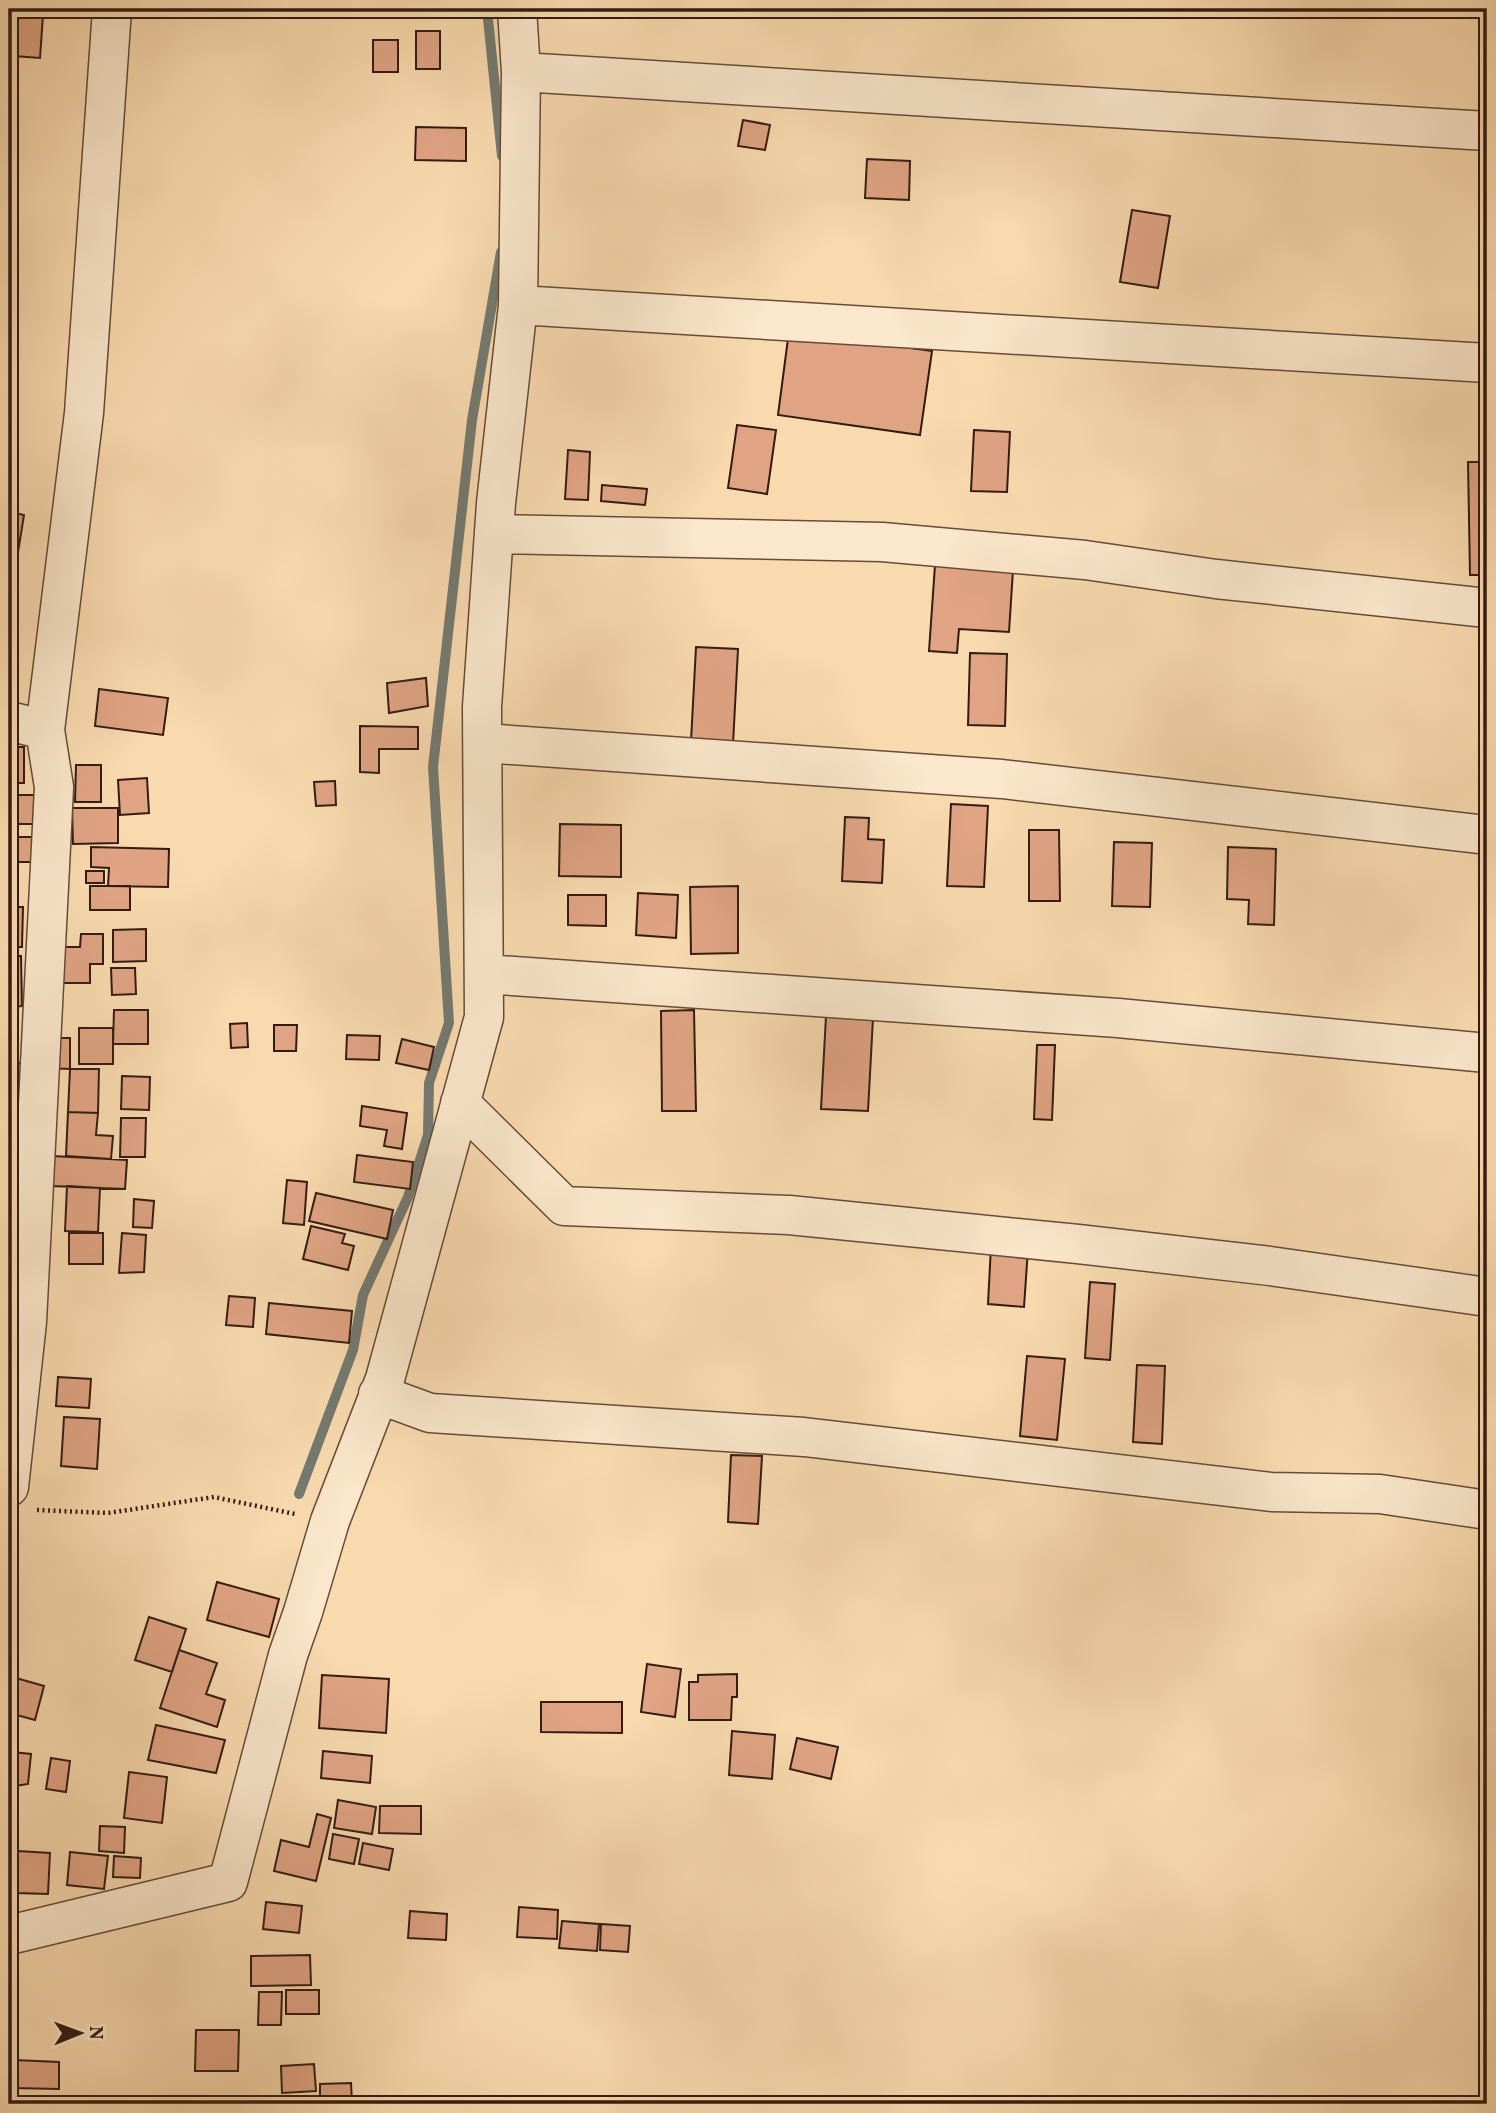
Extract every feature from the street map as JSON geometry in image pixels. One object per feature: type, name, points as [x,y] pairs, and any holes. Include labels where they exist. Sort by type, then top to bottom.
[{"type":"street","points":[[21,1498],[27,1322],[54,787],[27,725],[84,413],[112,9]]},
{"type":"street","points":[[9,1935],[228,1882],[288,1655],[330,1521],[379,1394],[484,1017],[482,707],[494,534],[517,305],[521,72],[517,9]]},
{"type":"street","points":[[521,72],[1487,131]]},
{"type":"street","points":[[517,305],[1487,363]]},
{"type":"street","points":[[494,534],[882,542],[1085,560],[1216,579],[1487,608]]},
{"type":"street","points":[[483,743],[1002,779],[1487,835]]},
{"type":"street","points":[[484,974],[1118,1018],[1487,1053]]},
{"type":"street","points":[[460,1103],[564,1206],[789,1216],[1078,1244],[1270,1266],[1487,1297]]},
{"type":"street","points":[[379,1394],[430,1413],[804,1437],[1271,1492],[1380,1494],[1487,1510]]},
{"type":"path","points":[[21,1498],[108,1513],[214,1497],[330,1521]]},
{"type":"building","points":[[18,12],[43,15],[40,58],[14,56]]},
{"type":"building","points":[[416,31],[440,31],[440,69],[416,69]]},
{"type":"building","points":[[373,40],[398,40],[398,72],[373,72]]},
{"type":"building","points":[[743,120],[770,125],[765,150],[738,146]]},
{"type":"building","points":[[416,127],[466,128],[466,161],[415,160]]},
{"type":"building","points":[[867,159],[910,161],[909,200],[865,198]]},
{"type":"building","points":[[1132,210],[1170,216],[1158,288],[1120,282]]},
{"type":"building","points":[[789,331],[932,351],[920,435],[778,415]]},
{"type":"building","points":[[737,425],[776,430],[767,494],[728,488]]},
{"type":"building","points":[[974,430],[1010,432],[1007,492],[971,491]]},
{"type":"building","points":[[568,450],[590,452],[588,500],[565,499]]},
{"type":"building","points":[[1468,462],[1487,462],[1487,575],[1470,575]]},
{"type":"building","points":[[602,485],[647,489],[645,505],[601,501]]},
{"type":"building","points":[[9,512],[24,515],[15,571],[9,570]]},
{"type":"building","points":[[935,565],[1013,570],[1009,632],[959,629],[957,653],[929,651]]},
{"type":"building","points":[[696,647],[738,649],[733,744],[691,741]]},
{"type":"building","points":[[970,653],[1007,654],[1005,726],[968,725]]},
{"type":"building","points":[[426,678],[428,706],[389,713],[387,683]]},
{"type":"building","points":[[99,689],[168,698],[163,735],[95,726]]},
{"type":"building","points":[[360,726],[418,727],[418,749],[379,749],[379,773],[360,772]]},
{"type":"building","points":[[9,747],[24,747],[24,783],[9,783]]},
{"type":"building","points":[[76,765],[101,765],[101,802],[75,802]]},
{"type":"building","points":[[147,778],[149,813],[120,815],[118,780]]},
{"type":"building","points":[[335,781],[336,805],[316,806],[314,782]]},
{"type":"building","points":[[13,795],[38,795],[38,824],[13,824]]},
{"type":"building","points":[[951,804],[988,806],[984,887],[947,886]]},
{"type":"building","points":[[72,808],[118,808],[118,843],[73,844]]},
{"type":"building","points":[[845,817],[869,818],[868,839],[884,840],[882,883],[842,881]]},
{"type":"building","points":[[560,824],[621,825],[621,877],[559,876]]},
{"type":"building","points":[[1029,830],[1059,830],[1060,901],[1029,901]]},
{"type":"building","points":[[9,837],[34,837],[34,862],[9,862]]},
{"type":"building","points":[[1114,842],[1152,843],[1150,907],[1112,906]]},
{"type":"building","points":[[91,847],[169,849],[168,887],[108,886],[109,868],[91,867]]},
{"type":"building","points":[[1228,847],[1276,849],[1274,925],[1248,924],[1249,900],[1227,899]]},
{"type":"building","points":[[11,862],[10,907],[9,907]]},
{"type":"building","points":[[86,871],[104,871],[104,883],[86,883]]},
{"type":"building","points":[[90,886],[130,886],[130,910],[90,910]]},
{"type":"building","points":[[738,886],[738,953],[691,954],[690,887]]},
{"type":"building","points":[[638,893],[678,895],[676,938],[636,935]]},
{"type":"building","points":[[568,895],[606,895],[606,926],[568,925]]},
{"type":"building","points":[[9,907],[23,907],[22,947],[9,947]]},
{"type":"building","points":[[146,929],[146,961],[113,962],[113,930]]},
{"type":"building","points":[[81,934],[103,934],[103,964],[90,964],[90,983],[63,983],[63,947],[80,947]]},
{"type":"building","points":[[9,956],[21,956],[22,1006],[9,1007]]},
{"type":"building","points":[[111,968],[135,968],[136,994],[112,995]]},
{"type":"building","points":[[114,1010],[148,1010],[148,1044],[113,1044]]},
{"type":"building","points":[[694,1010],[696,1111],[662,1111],[661,1011]]},
{"type":"building","points":[[826,1016],[873,1018],[868,1111],[821,1109]]},
{"type":"building","points":[[247,1023],[248,1047],[231,1048],[230,1024]]},
{"type":"building","points":[[274,1025],[297,1025],[296,1051],[274,1051]]},
{"type":"building","points":[[79,1028],[113,1028],[113,1064],[79,1064]]},
{"type":"building","points":[[347,1035],[380,1036],[379,1060],[346,1059]]},
{"type":"building","points":[[46,1038],[70,1038],[70,1069],[46,1068]]},
{"type":"building","points":[[402,1039],[434,1047],[429,1070],[396,1063]]},
{"type":"building","points":[[1037,1045],[1055,1045],[1052,1120],[1034,1119]]},
{"type":"building","points":[[21,1063],[22,1100],[9,1100],[9,1064]]},
{"type":"building","points":[[70,1069],[99,1069],[98,1113],[68,1112]]},
{"type":"building","points":[[122,1076],[150,1077],[149,1110],[121,1109]]},
{"type":"building","points":[[362,1106],[407,1113],[402,1149],[384,1146],[387,1130],[360,1126]]},
{"type":"building","points":[[68,1112],[98,1113],[96,1135],[113,1136],[111,1159],[66,1156]]},
{"type":"building","points":[[121,1118],[146,1118],[145,1157],[120,1157]]},
{"type":"building","points":[[357,1155],[413,1162],[410,1189],[354,1182]]},
{"type":"building","points":[[52,1156],[127,1160],[125,1189],[51,1186]]},
{"type":"building","points":[[287,1180],[307,1182],[304,1225],[283,1223]]},
{"type":"building","points":[[67,1186],[100,1188],[98,1232],[65,1231]]},
{"type":"building","points":[[316,1193],[393,1210],[387,1239],[309,1221]]},
{"type":"building","points":[[134,1199],[154,1201],[152,1228],[133,1227]]},
{"type":"building","points":[[311,1226],[345,1234],[342,1243],[354,1246],[348,1270],[303,1259]]},
{"type":"building","points":[[69,1233],[103,1233],[103,1264],[69,1264]]},
{"type":"building","points":[[122,1233],[146,1235],[144,1272],[119,1273]]},
{"type":"building","points":[[991,1246],[1028,1249],[1024,1307],[988,1304]]},
{"type":"building","points":[[1090,1282],[1115,1284],[1110,1360],[1085,1358]]},
{"type":"building","points":[[229,1296],[255,1298],[253,1327],[226,1325]]},
{"type":"building","points":[[269,1303],[352,1311],[349,1343],[266,1334]]},
{"type":"building","points":[[1027,1356],[1065,1359],[1057,1440],[1020,1436]]},
{"type":"building","points":[[1137,1365],[1165,1366],[1162,1444],[1133,1442]]},
{"type":"building","points":[[58,1377],[91,1379],[89,1408],[56,1406]]},
{"type":"building","points":[[64,1417],[100,1419],[97,1469],[61,1466]]},
{"type":"building","points":[[731,1455],[762,1456],[758,1524],[728,1522]]},
{"type":"building","points":[[217,1582],[279,1599],[269,1637],[207,1620]]},
{"type":"building","points":[[149,1617],[186,1629],[172,1672],[135,1660]]},
{"type":"building","points":[[179,1650],[217,1663],[206,1694],[225,1700],[217,1727],[160,1708]]},
{"type":"building","points":[[647,1664],[681,1669],[675,1717],[641,1712]]},
{"type":"building","points":[[737,1674],[737,1697],[732,1697],[731,1720],[689,1720],[689,1682],[698,1682],[698,1675]]},
{"type":"building","points":[[322,1675],[389,1679],[386,1733],[319,1728]]},
{"type":"building","points":[[9,1676],[44,1686],[35,1720],[9,1713]]},
{"type":"building","points":[[541,1702],[622,1702],[622,1733],[541,1732]]},
{"type":"building","points":[[156,1725],[225,1740],[216,1773],[148,1760]]},
{"type":"building","points":[[732,1731],[775,1735],[772,1779],[729,1775]]},
{"type":"building","points":[[797,1738],[838,1747],[831,1779],[790,1769]]},
{"type":"building","points":[[323,1751],[372,1756],[370,1783],[321,1778]]},
{"type":"building","points":[[12,1752],[31,1754],[28,1784],[9,1787]]},
{"type":"building","points":[[51,1758],[70,1761],[66,1792],[46,1789]]},
{"type":"building","points":[[129,1772],[167,1777],[162,1823],[124,1818]]},
{"type":"building","points":[[338,1800],[376,1807],[372,1834],[334,1828]]},
{"type":"building","points":[[380,1806],[421,1806],[421,1834],[379,1833]]},
{"type":"building","points":[[317,1814],[331,1818],[316,1881],[274,1871],[281,1840],[309,1847]]},
{"type":"building","points":[[100,1826],[125,1827],[124,1853],[99,1851]]},
{"type":"building","points":[[333,1834],[359,1839],[354,1864],[329,1859]]},
{"type":"building","points":[[363,1843],[393,1849],[389,1870],[359,1864]]},
{"type":"building","points":[[18,1851],[50,1853],[48,1894],[17,1893]]},
{"type":"building","points":[[70,1852],[108,1856],[104,1889],[67,1885]]},
{"type":"building","points":[[114,1856],[141,1858],[140,1878],[113,1877]]},
{"type":"building","points":[[266,1902],[302,1906],[299,1933],[263,1929]]},
{"type":"building","points":[[519,1907],[558,1910],[557,1939],[517,1937]]},
{"type":"building","points":[[410,1911],[447,1914],[446,1940],[408,1938]]},
{"type":"building","points":[[562,1921],[599,1924],[597,1951],[559,1948]]},
{"type":"building","points":[[601,1924],[630,1926],[628,1952],[600,1950]]},
{"type":"building","points":[[310,1955],[311,1985],[251,1986],[251,1956]]},
{"type":"building","points":[[286,1990],[319,1990],[319,2014],[286,2014]]},
{"type":"building","points":[[259,1992],[282,1992],[281,2025],[258,2025]]},
{"type":"building","points":[[196,2030],[239,2030],[238,2071],[195,2071]]},
{"type":"building","points":[[14,2060],[59,2062],[59,2089],[12,2088]]},
{"type":"building","points":[[314,2064],[316,2091],[282,2093],[281,2066]]},
{"type":"building","points":[[351,2083],[352,2103],[320,2103],[320,2084]]},
{"type":"building","points":[[303,2098],[303,2104],[282,2104],[282,2099]]},
{"type":"waterway","points":[[487,9],[502,156]]},
{"type":"waterway","points":[[299,1494],[353,1350],[363,1295],[408,1197],[428,1135],[429,1083],[449,1023],[433,767],[472,420],[501,252]]}]
